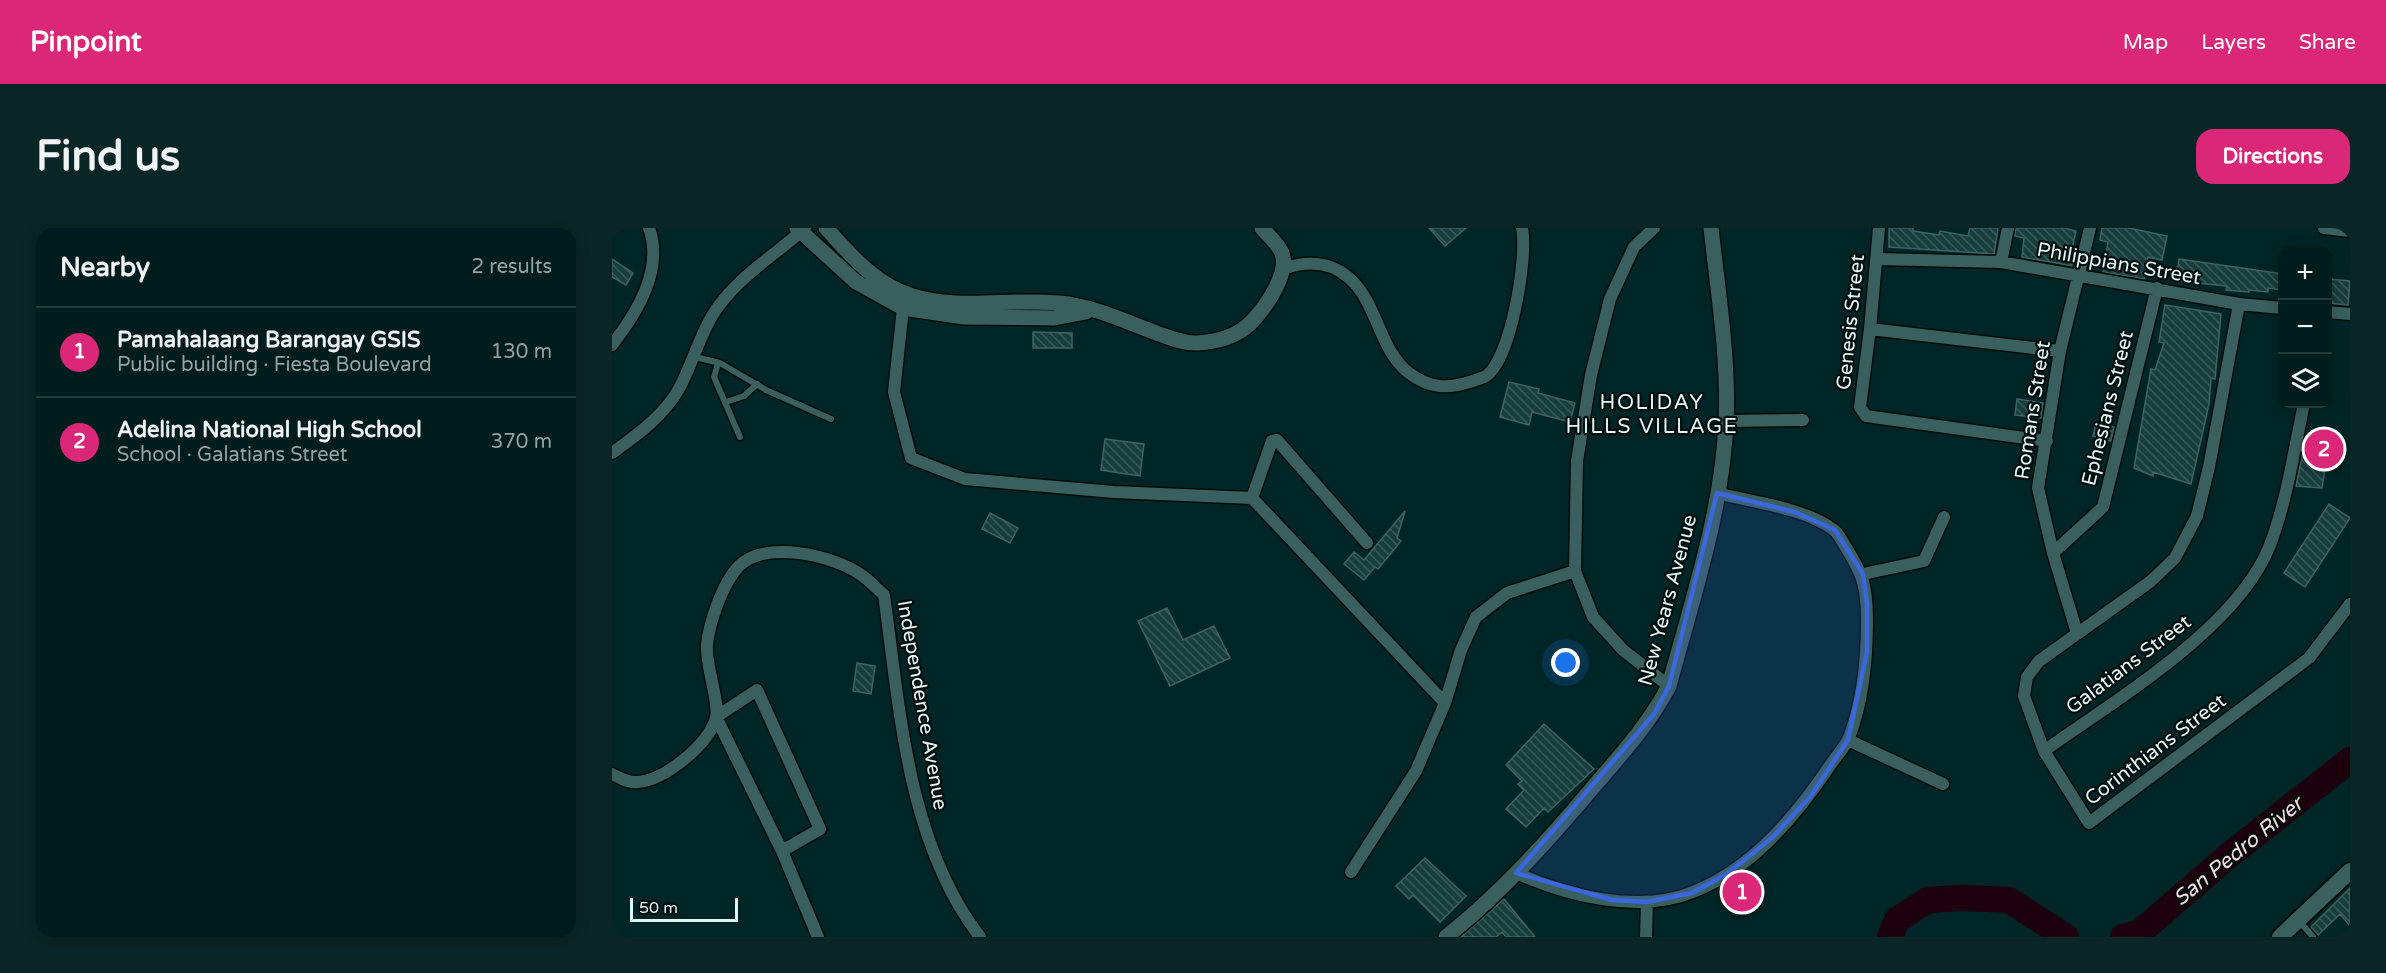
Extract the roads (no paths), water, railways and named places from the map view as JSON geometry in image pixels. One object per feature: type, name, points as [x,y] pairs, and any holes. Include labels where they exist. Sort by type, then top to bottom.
[{"type":"main road","points":[[2280,937],[2350,871]]},
{"type":"street","points":[[612,345],[642,297],[651,274],[654,242],[649,228]]},
{"type":"street","points":[[826,228],[862,268],[906,302]]},
{"type":"street","points":[[612,453],[648,427],[679,389],[712,316],[734,288],[758,263],[801,229],[856,282],[906,302],[1059,303],[1094,310],[1180,341],[1198,343],[1221,339],[1242,330],[1262,310],[1274,291],[1283,269],[1282,253],[1262,228]]},
{"type":"street","points":[[1283,269],[1300,263],[1314,263],[1347,276],[1359,288],[1391,352],[1406,370],[1424,383],[1441,388],[1486,376],[1498,361],[1506,344],[1522,266],[1522,228]]},
{"type":"street","points":[[1654,228],[1634,247],[1610,299],[1591,375],[1577,461],[1575,571],[1593,617],[1623,650],[1669,686]]},
{"type":"street","name":"New Years Avenue","points":[[1446,937],[1516,873],[1632,742],[1654,714],[1669,686],[1717,494],[1726,421],[1722,324],[1712,228]]},
{"type":"street","name":"Genesis Street","points":[[1879,228],[1860,407],[1866,416],[2046,441]]},
{"type":"street","points":[[2001,262],[2008,228]]},
{"type":"street","name":"Romans Street","points":[[2077,633],[2053,553],[2038,488],[2060,351],[2090,228]]},
{"type":"street","points":[[2324,228],[2350,231]]},
{"type":"street","name":"Philippians Street","points":[[1877,259],[2001,262],[2239,304],[2278,308]]},
{"type":"street","name":"Ephesians Street","points":[[2053,553],[2103,507],[2157,288]]},
{"type":"street","points":[[906,302],[894,392],[911,458],[965,479],[1114,492],[1252,498],[1445,703]]},
{"type":"street","name":"Corinthians Street","points":[[2239,304],[2209,467],[2197,516],[2175,558],[2151,581],[2039,661],[2026,677],[2024,696],[2044,751],[2089,823],[2309,658],[2350,603]]},
{"type":"street","points":[[2332,312],[2350,314]]},
{"type":"street","points":[[1870,329],[2060,351]]},
{"type":"street","name":"Galatians Street","points":[[2044,751],[2194,643],[2252,580],[2270,545],[2303,408]]},
{"type":"street","points":[[1726,421],[1803,420]]},
{"type":"street","points":[[1252,498],[1272,441],[1277,440],[1367,543]]},
{"type":"street","points":[[1516,873],[1537,883],[1612,900],[1647,902],[1692,893],[1727,874],[1773,837],[1811,796],[1848,740],[1859,704],[1867,652],[1867,604],[1863,574],[1835,530],[1796,512],[1717,494]]},
{"type":"street","points":[[1863,574],[1924,561],[1944,517]]},
{"type":"street","name":"Independence Avenue","points":[[818,937],[782,851],[716,717],[706,648],[713,612],[740,565],[772,550],[819,556],[860,573],[884,595],[899,706],[917,804],[938,860],[966,919],[980,937]]},
{"type":"street","points":[[1351,872],[1416,771],[1445,703],[1461,650],[1476,617],[1507,593],[1575,571]]},
{"type":"street","points":[[612,774],[625,781],[638,783],[657,777],[679,764],[698,746],[716,717],[757,690],[820,829],[782,851]]},
{"type":"street","points":[[1848,740],[1943,784]]},
{"type":"street","points":[[1646,937],[1647,902]]},
{"type":"lane","points":[[695,357],[718,363],[831,419]]},
{"type":"lane","points":[[718,363],[714,377],[740,437]]},
{"type":"lane","points":[[726,402],[744,396],[757,384]]},
{"type":"lane","points":[[2298,919],[2313,937]]},
{"type":"waterway","name":"San Pedro River","points":[[2123,937],[2139,933],[2227,857],[2350,760]]},
{"type":"waterway","name":"San Pedro River","points":[[1890,937],[1897,920],[1928,900],[1961,898],[2009,900],[2066,937]]},
{"type":"place","name":"Adelina National High School","points":[[2324,449]]},
{"type":"place","name":"Pamahalaang Barangay GSIS","points":[[1742,892]]},
{"type":"district","name":"HOLIDAY HILLS VILLAGE","points":[[1652,414]]}]
